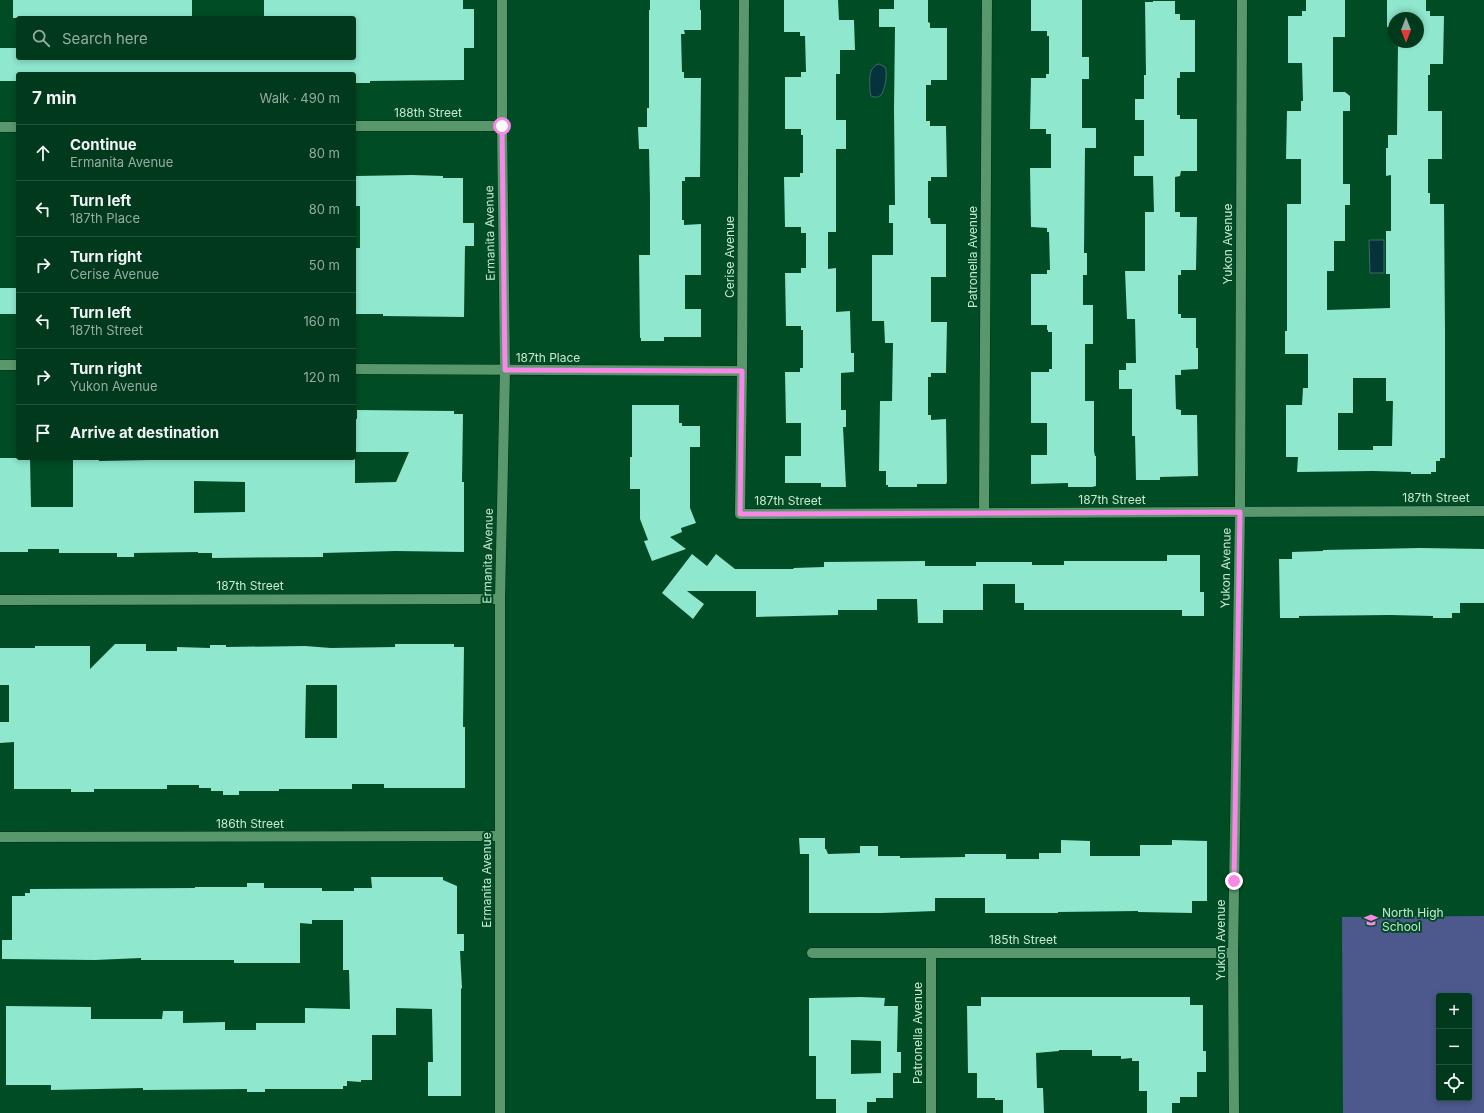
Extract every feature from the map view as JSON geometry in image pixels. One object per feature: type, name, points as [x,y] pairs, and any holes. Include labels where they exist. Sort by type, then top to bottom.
[{"type":"street","name":"Ermanita Avenue","points":[[500,1113],[500,598],[505,370],[502,0]]},
{"type":"street","name":"Cerise Avenue","points":[[740,514],[744,0]]},
{"type":"street","name":"Patronella Avenue","points":[[984,513],[987,0]]},
{"type":"street","name":"Yukon Avenue","points":[[1234,1113],[1233,953],[1240,512],[1242,0]]},
{"type":"street","points":[[0,126],[16,126]]},
{"type":"street","name":"188th Street","points":[[356,126],[502,126]]},
{"type":"street","points":[[0,365],[16,365]]},
{"type":"street","name":"187th Place","points":[[356,369],[742,371]]},
{"type":"street","name":"187th Street","points":[[740,514],[1484,511]]},
{"type":"street","name":"187th Street","points":[[0,600],[500,598]]},
{"type":"street","name":"186th Street","points":[[0,838],[500,836]]},
{"type":"street","name":"185th Street","points":[[812,953],[1233,953]]},
{"type":"street","name":"Patronella Avenue","points":[[931,953],[931,1113]]},
{"type":"shaded area","points":[[879,64],[885,67],[886,82],[882,94],[874,97],[871,96],[870,92],[870,76],[873,68]]},
{"type":"shaded area","points":[[1369,240],[1384,240],[1384,273],[1370,273]]},
{"type":"shaded area","points":[[1484,916],[1484,1113],[1343,1113],[1342,917]]},
{"type":"building","points":[[13,0],[192,0],[192,16],[16,16],[16,18],[13,18]]},
{"type":"building","points":[[264,0],[463,0],[463,9],[474,9],[474,48],[464,48],[464,80],[370,81],[370,83],[356,83],[356,72],[16,72],[16,81],[0,81],[0,48],[16,48],[16,60],[356,60],[356,16],[264,16]]},
{"type":"building","points":[[650,0],[700,0],[701,10],[701,30],[684,30],[685,34],[681,34],[682,72],[684,72],[684,78],[701,78],[700,177],[685,177],[685,181],[682,181],[682,220],[684,220],[684,225],[701,224],[701,275],[685,275],[685,309],[701,309],[701,337],[664,337],[664,341],[641,341],[640,338],[639,255],[650,255],[650,198],[649,149],[639,149],[638,127],[647,127],[647,108],[649,108]]},
{"type":"building","points":[[784,0],[838,0],[839,20],[854,20],[855,50],[840,50],[840,74],[836,74],[836,120],[846,120],[846,149],[836,149],[836,232],[828,232],[828,269],[836,268],[836,312],[850,311],[851,353],[854,353],[854,372],[841,373],[841,410],[846,410],[846,427],[843,427],[846,487],[821,487],[821,483],[785,483],[785,456],[801,456],[801,423],[786,423],[785,372],[800,372],[800,368],[803,368],[803,330],[801,330],[801,326],[786,326],[785,273],[801,273],[801,268],[806,268],[806,233],[801,233],[801,227],[785,227],[784,177],[800,177],[800,173],[803,173],[803,135],[801,135],[801,129],[785,129],[785,77],[801,77],[801,72],[806,72],[805,36],[800,36],[800,32],[784,32]]},
{"type":"building","points":[[894,0],[928,0],[928,22],[930,23],[930,28],[947,28],[947,80],[931,80],[931,85],[926,85],[926,121],[930,121],[930,126],[946,126],[947,177],[931,177],[931,181],[928,181],[928,218],[930,218],[931,224],[946,224],[946,277],[931,277],[931,322],[947,322],[946,373],[931,373],[931,377],[928,377],[928,415],[931,415],[931,420],[946,419],[947,482],[946,484],[917,484],[917,487],[888,487],[888,485],[886,485],[886,471],[879,471],[880,401],[892,401],[893,343],[885,343],[884,321],[872,321],[872,255],[893,255],[893,223],[889,223],[889,205],[895,205],[895,27],[879,27],[879,9],[894,9]]},
{"type":"building","points":[[1031,0],[1082,0],[1082,57],[1089,57],[1089,79],[1082,79],[1082,128],[1096,128],[1096,148],[1085,148],[1084,253],[1087,253],[1087,275],[1083,275],[1083,305],[1093,305],[1093,344],[1085,344],[1085,401],[1094,401],[1096,486],[1092,487],[1068,487],[1068,483],[1031,484],[1031,455],[1047,455],[1047,423],[1031,423],[1031,372],[1049,372],[1049,369],[1052,369],[1052,332],[1048,332],[1047,325],[1031,325],[1031,274],[1047,274],[1047,270],[1050,270],[1049,232],[1047,232],[1047,228],[1031,227],[1030,168],[1051,168],[1051,134],[1046,134],[1046,129],[1030,129],[1031,78],[1046,78],[1046,74],[1049,74],[1049,36],[1047,36],[1047,31],[1031,31]]},
{"type":"building","points":[[1306,0],[1345,0],[1345,37],[1333,37],[1333,92],[1345,92],[1350,96],[1350,111],[1343,111],[1343,184],[1350,184],[1350,205],[1345,205],[1345,241],[1334,241],[1334,271],[1327,271],[1327,310],[1390,308],[1390,274],[1386,274],[1386,231],[1391,231],[1391,175],[1386,176],[1386,148],[1388,148],[1388,135],[1397,135],[1398,48],[1424,48],[1424,12],[1388,12],[1387,27],[1387,0],[1426,0],[1426,11],[1430,11],[1430,16],[1444,16],[1443,64],[1430,64],[1430,75],[1428,75],[1428,111],[1442,111],[1442,159],[1428,159],[1428,193],[1430,193],[1430,204],[1444,204],[1445,331],[1445,458],[1440,458],[1440,461],[1436,461],[1436,472],[1431,472],[1431,474],[1373,471],[1297,472],[1298,457],[1286,457],[1286,405],[1302,405],[1303,388],[1308,388],[1308,354],[1285,354],[1285,331],[1287,331],[1287,204],[1301,204],[1301,159],[1286,159],[1287,111],[1301,111],[1301,101],[1303,101],[1302,63],[1288,63],[1288,16],[1302,16],[1302,11],[1306,11]],"holes":[[[1353,378],[1386,378],[1386,401],[1393,401],[1392,446],[1373,446],[1373,450],[1338,450],[1338,413],[1353,413]]]},
{"type":"building","points":[[1175,1],[1175,14],[1180,14],[1180,20],[1195,20],[1195,72],[1180,72],[1180,78],[1177,78],[1177,115],[1180,115],[1180,119],[1197,119],[1197,171],[1181,171],[1180,176],[1175,177],[1175,212],[1180,212],[1180,217],[1197,217],[1196,270],[1181,270],[1181,275],[1178,275],[1178,314],[1181,314],[1181,318],[1196,318],[1198,369],[1181,370],[1181,375],[1175,375],[1176,409],[1181,410],[1181,415],[1197,415],[1198,476],[1160,477],[1160,480],[1136,480],[1135,436],[1132,436],[1132,389],[1119,389],[1119,370],[1126,370],[1126,363],[1136,363],[1135,319],[1127,319],[1125,271],[1145,271],[1145,212],[1154,212],[1153,176],[1134,176],[1134,156],[1144,156],[1144,120],[1135,120],[1135,99],[1144,99],[1144,75],[1146,75],[1145,2]]},
{"type":"building","points":[[412,175],[463,178],[463,223],[474,223],[474,246],[465,246],[464,317],[383,316],[383,314],[356,314],[356,248],[360,248],[360,206],[356,206],[356,176]]},
{"type":"building","points":[[0,288],[16,288],[16,314],[0,314]]},
{"type":"building","points":[[632,405],[679,405],[679,423],[682,423],[682,426],[700,426],[700,447],[690,447],[690,508],[696,523],[681,528],[682,532],[670,537],[686,549],[652,561],[644,541],[648,540],[640,519],[640,489],[630,489],[630,457],[632,457]]},
{"type":"building","points":[[357,410],[454,411],[454,414],[463,414],[462,482],[464,482],[464,552],[396,551],[323,553],[323,557],[212,558],[212,553],[198,552],[134,553],[134,557],[117,557],[117,553],[59,553],[59,549],[28,549],[28,552],[0,552],[0,458],[30,460],[31,507],[73,507],[73,460],[355,460],[355,483],[396,482],[409,452],[356,452]],"holes":[[[194,481],[245,482],[245,512],[194,513]]]},
{"type":"building","points":[[1420,548],[1484,549],[1484,603],[1460,603],[1460,613],[1452,613],[1452,618],[1390,615],[1299,616],[1299,618],[1280,618],[1279,559],[1292,559],[1292,552]]},
{"type":"building","points":[[692,554],[707,566],[716,554],[735,569],[793,569],[824,567],[824,562],[925,561],[925,566],[976,566],[976,562],[1032,562],[1032,565],[1064,565],[1064,561],[1167,561],[1167,555],[1200,555],[1200,592],[1204,592],[1204,616],[1182,616],[1182,610],[1024,610],[1024,603],[1015,603],[1015,584],[983,584],[983,610],[943,610],[943,623],[918,623],[917,599],[877,599],[877,610],[838,610],[838,615],[756,617],[756,591],[687,591],[704,604],[693,619],[662,593]]},
{"type":"building","points":[[115,644],[146,644],[146,651],[177,651],[177,647],[210,648],[210,645],[226,645],[226,647],[305,646],[331,648],[395,647],[395,644],[454,644],[454,647],[464,647],[463,727],[465,727],[465,788],[384,788],[384,784],[352,784],[352,789],[279,789],[279,791],[239,791],[239,795],[223,795],[223,791],[211,791],[211,788],[199,788],[199,785],[167,785],[167,789],[94,789],[94,792],[71,792],[71,789],[14,789],[14,742],[0,743],[0,722],[9,722],[9,685],[0,685],[0,648],[35,648],[35,646],[90,646],[90,669]],"holes":[[[306,685],[337,685],[337,738],[305,738]]]},
{"type":"building","points":[[799,838],[825,838],[825,849],[828,854],[860,853],[860,846],[878,846],[878,856],[900,856],[900,858],[965,857],[965,854],[1006,854],[1006,859],[1039,859],[1039,853],[1061,853],[1061,840],[1090,841],[1090,856],[1140,856],[1140,845],[1172,845],[1172,840],[1207,841],[1207,901],[1192,901],[1192,913],[1138,911],[985,913],[985,898],[935,898],[935,911],[809,913],[809,854],[800,854]]},
{"type":"building","points":[[371,877],[443,877],[443,880],[457,886],[457,934],[464,934],[464,951],[460,951],[462,988],[461,1096],[428,1096],[428,1062],[433,1062],[432,1009],[396,1008],[396,1035],[372,1035],[372,1080],[361,1080],[361,1082],[347,1081],[347,1086],[343,1086],[343,1089],[265,1089],[265,1092],[247,1092],[247,1089],[143,1090],[143,1088],[51,1090],[51,1085],[6,1085],[6,1006],[91,1007],[91,1019],[162,1019],[163,1011],[183,1011],[183,1023],[225,1022],[225,1030],[256,1030],[256,1023],[305,1023],[305,1008],[350,1009],[349,970],[343,970],[343,920],[312,920],[312,924],[300,923],[300,963],[234,963],[234,960],[141,960],[141,958],[95,960],[2,959],[2,940],[12,940],[12,896],[25,896],[25,893],[30,893],[30,889],[247,887],[247,883],[264,883],[264,888],[322,888],[322,891],[354,891],[354,888],[372,888]]},
{"type":"building","points":[[981,997],[1190,997],[1190,1005],[1203,1005],[1203,1051],[1206,1051],[1206,1072],[1197,1072],[1197,1097],[1180,1097],[1180,1103],[1172,1103],[1172,1113],[1147,1113],[1147,1091],[1139,1091],[1139,1061],[1132,1061],[1132,1058],[1121,1059],[1121,1056],[1092,1056],[1092,1050],[1059,1050],[1036,1053],[1037,1088],[1043,1088],[1044,1113],[1003,1113],[1003,1100],[995,1100],[995,1098],[977,1098],[977,1073],[968,1073],[967,1006],[981,1006]]},
{"type":"building","points":[[809,998],[885,998],[884,1006],[898,1006],[897,1052],[901,1052],[901,1073],[893,1073],[893,1098],[876,1098],[876,1102],[867,1102],[867,1113],[836,1113],[836,1099],[816,1099],[816,1056],[809,1056]],"holes":[[[851,1040],[881,1041],[881,1073],[883,1073],[851,1074]]]},
{"type":"place","name":"North High School","points":[[1371,920]]},
{"type":"route","points":[[502,126],[505,370],[742,371],[740,514],[1240,512],[1234,881]]}]
